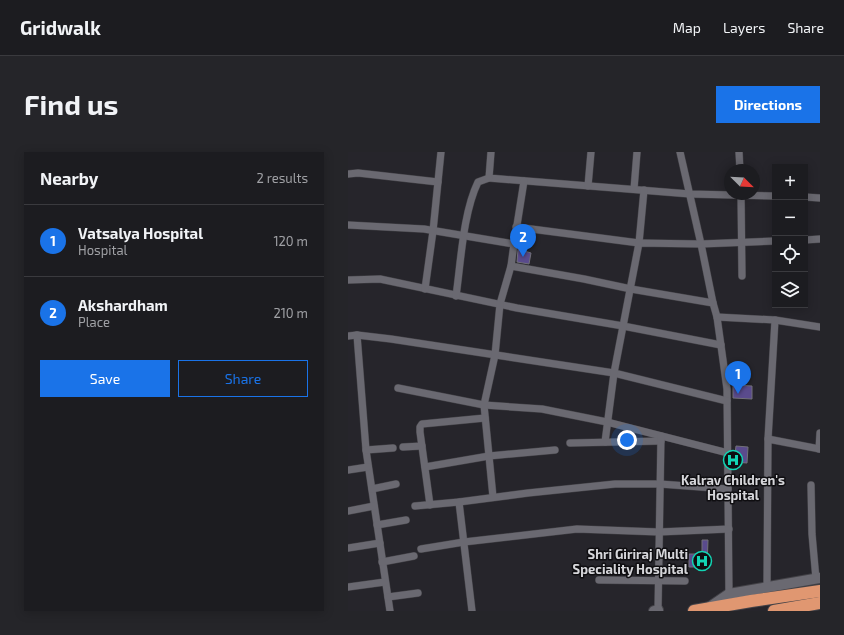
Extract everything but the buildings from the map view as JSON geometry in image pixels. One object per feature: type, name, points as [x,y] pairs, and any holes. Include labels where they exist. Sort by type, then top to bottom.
[{"type":"highway","points":[[694,611],[820,591]]},
{"type":"highway","points":[[774,611],[820,603]]},
{"type":"street","points":[[426,289],[441,152]]},
{"type":"street","points":[[489,178],[491,152]]},
{"type":"street","points":[[588,186],[591,152]]},
{"type":"street","points":[[634,189],[637,152]]},
{"type":"street","points":[[680,152],[717,318],[727,389],[729,594]]},
{"type":"street","points":[[739,152],[740,164]]},
{"type":"street","points":[[348,174],[358,173],[438,182]]},
{"type":"street","points":[[456,296],[464,236],[470,207],[478,182],[489,178],[690,194],[724,195]]},
{"type":"street","points":[[492,497],[484,405],[495,355],[500,304],[511,266],[524,181]]},
{"type":"street","points":[[605,442],[614,373],[639,243],[644,190]]},
{"type":"street","points":[[760,196],[772,196]]},
{"type":"street","points":[[808,197],[820,198]]},
{"type":"street","points":[[741,200],[742,276]]},
{"type":"street","points":[[348,224],[424,229],[514,244]]},
{"type":"street","points":[[516,227],[639,243],[701,244],[772,241]]},
{"type":"street","points":[[808,240],[820,239]]},
{"type":"street","points":[[511,266],[713,303]]},
{"type":"street","points":[[348,280],[380,279],[456,296],[721,345]]},
{"type":"street","points":[[717,318],[775,320],[820,327]]},
{"type":"street","points":[[767,587],[768,439],[775,320]]},
{"type":"street","points":[[357,335],[368,467],[390,611]]},
{"type":"street","points":[[348,336],[357,335],[391,339],[614,373],[727,401]]},
{"type":"street","points":[[398,388],[484,405],[542,409],[607,422],[661,438],[728,452]]},
{"type":"street","points":[[430,504],[420,427],[422,424],[485,418]]},
{"type":"street","points":[[768,439],[819,449],[820,432]]},
{"type":"street","points":[[570,443],[661,438]]},
{"type":"street","points":[[657,611],[661,438]]},
{"type":"street","points":[[403,447],[422,446]]},
{"type":"street","points":[[366,450],[394,448]]},
{"type":"street","points":[[425,467],[489,456],[555,450]]},
{"type":"street","points":[[348,470],[368,467]]},
{"type":"street","points":[[372,489],[396,484]]},
{"type":"street","points":[[416,506],[615,484],[660,484],[728,489]]},
{"type":"street","points":[[708,608],[729,594],[818,578],[812,534],[811,485]]},
{"type":"street","points":[[459,502],[472,611]]},
{"type":"street","points":[[348,511],[374,506]]},
{"type":"street","points":[[377,525],[406,520]]},
{"type":"street","points":[[421,548],[577,529],[659,532],[729,529]]},
{"type":"street","points":[[348,548],[380,543]]},
{"type":"street","points":[[382,562],[414,556]]},
{"type":"street","points":[[599,580],[685,581]]},
{"type":"street","points":[[348,587],[385,582]]},
{"type":"street","points":[[388,596],[418,593]]},
{"type":"place","name":"Akshardham","points":[[523,257]]},
{"type":"place","name":"Vatsalya Hospital","points":[[738,394]]},
{"type":"place","name":"Kalrav Children's Hospital","points":[[733,460]]},
{"type":"place","name":"Shri Giriraj Multi Speciality Hospital","points":[[702,561]]}]
